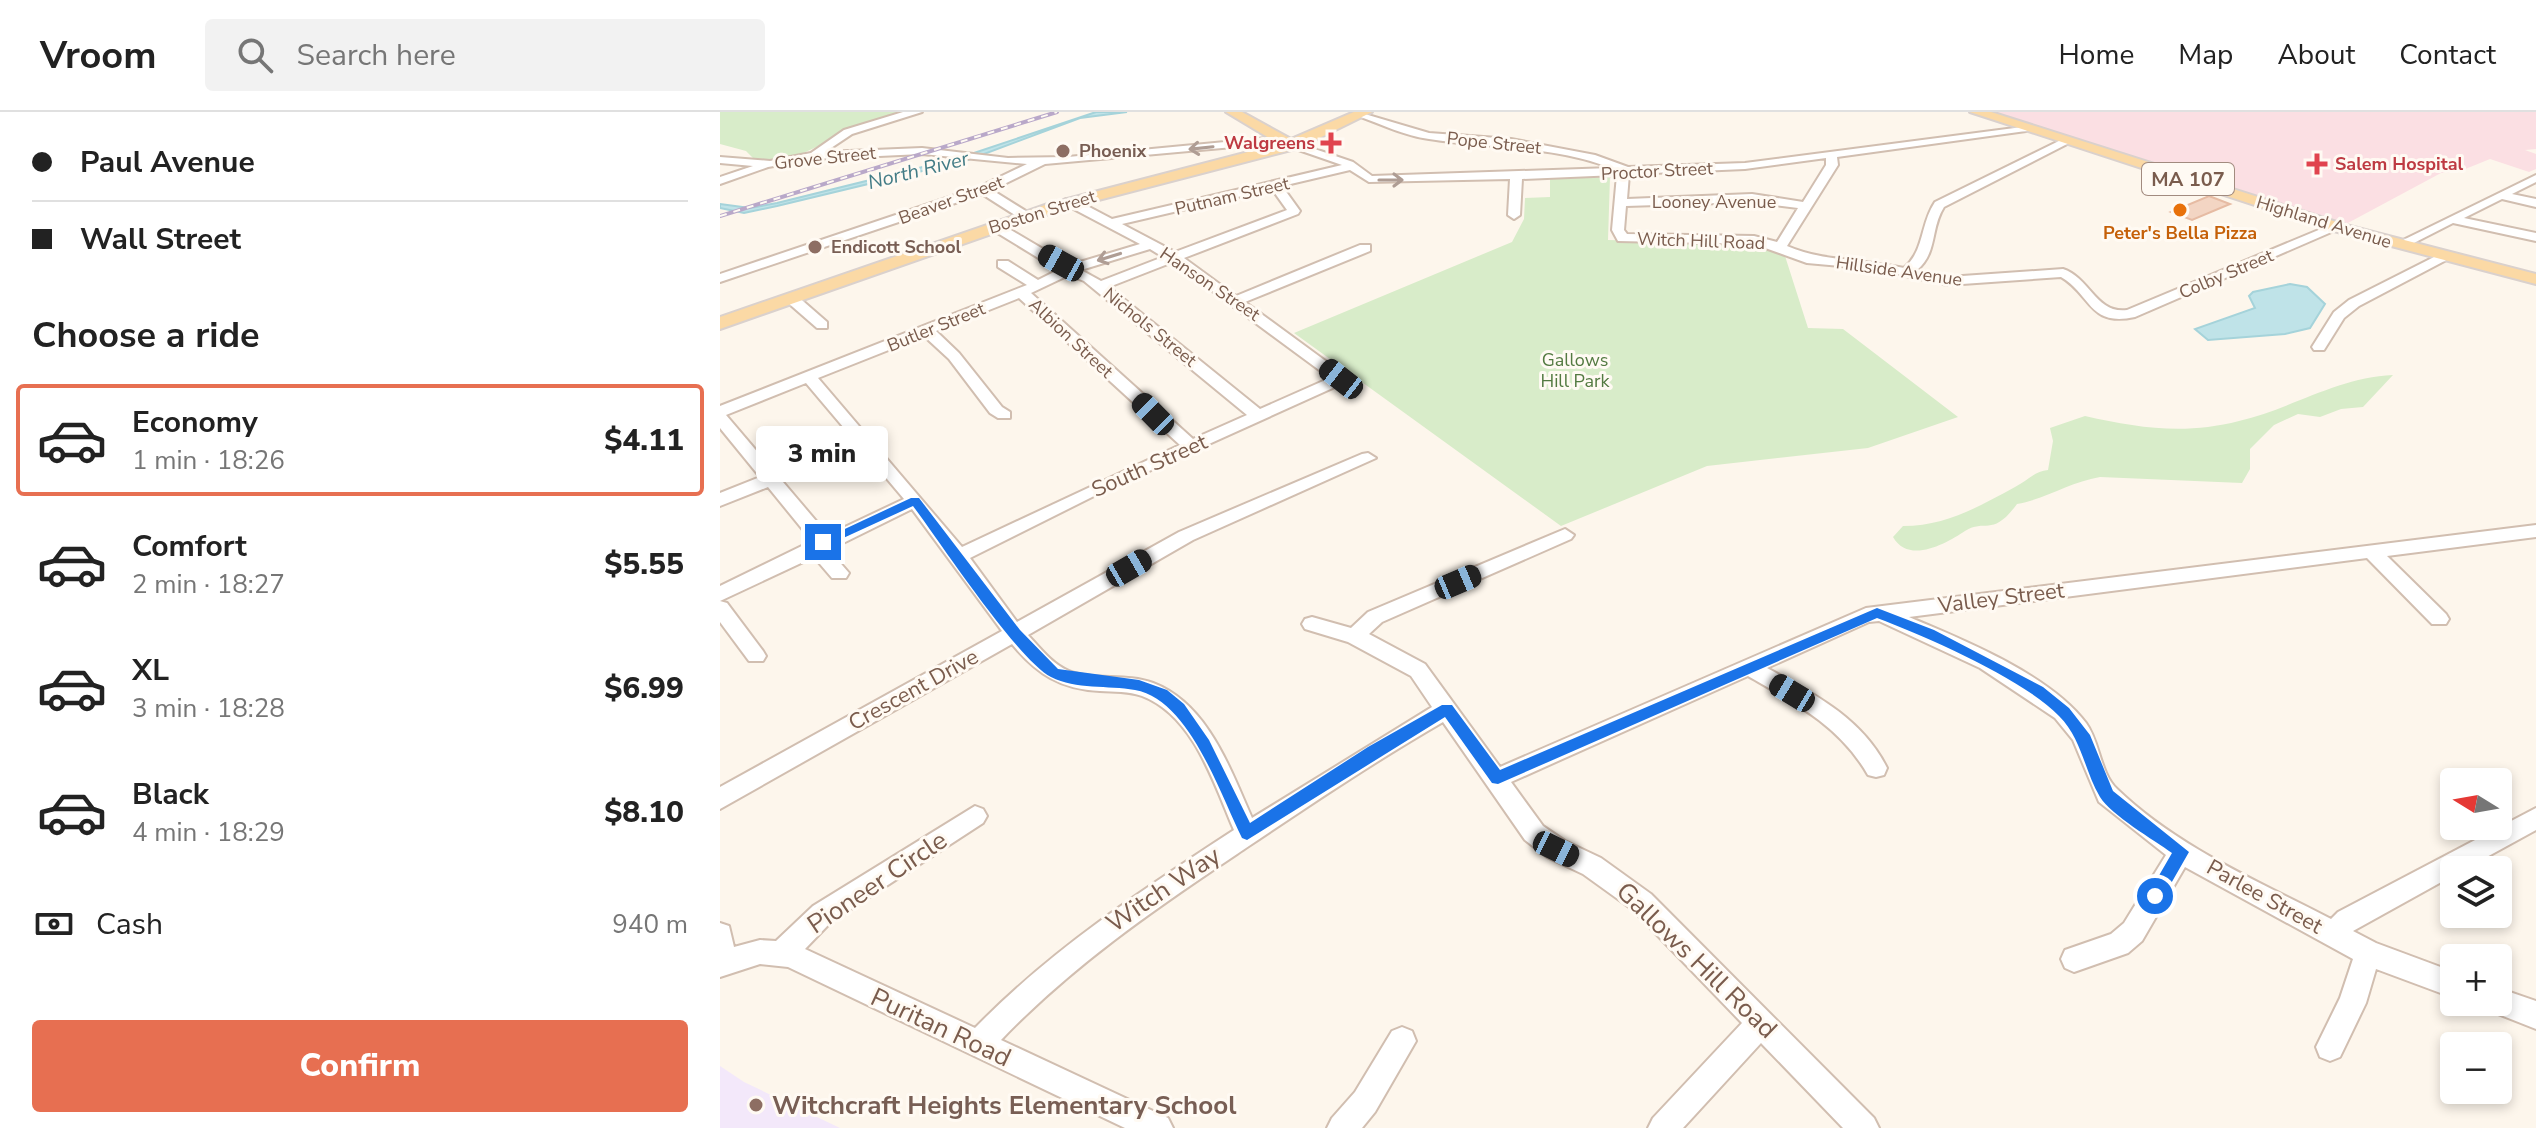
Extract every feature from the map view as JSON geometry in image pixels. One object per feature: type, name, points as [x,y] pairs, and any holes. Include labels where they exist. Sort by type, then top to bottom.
[{"type":"main road","points":[[1233,112],[1286,142]]},
{"type":"main road","name":"Highland Avenue","points":[[1977,112],[2337,227],[2536,279]]},
{"type":"main road","name":"Boston Street","points":[[720,323],[1025,216],[1286,142],[1364,113]]},
{"type":"street","points":[[815,156],[829,143],[852,132],[917,112]]},
{"type":"street","name":"Pope Street","points":[[1364,113],[1428,136],[1489,139],[1546,148],[1603,161],[1623,169],[1623,172]]},
{"type":"street","name":"Proctor Street","points":[[1286,142],[1353,166],[1364,177],[1376,180],[1745,166],[2026,128]]},
{"type":"street","points":[[1907,272],[1925,255],[1930,219],[1939,205],[2067,140]]},
{"type":"street","points":[[1042,161],[1286,142]]},
{"type":"street","name":"Grove Street","points":[[720,160],[770,164],[815,156],[922,151],[1042,161]]},
{"type":"street","points":[[1780,247],[1832,165],[1831,154]]},
{"type":"street","name":"Beaver Street","points":[[720,278],[983,190],[1042,161]]},
{"type":"street","points":[[720,181],[770,164]]},
{"type":"street","name":"Putnam Street","points":[[1111,223],[1353,166]]},
{"type":"street","points":[[1619,203],[1623,172]]},
{"type":"street","points":[[1514,215],[1516,177]]},
{"type":"street","points":[[2399,245],[2536,178]]},
{"type":"street","points":[[1099,286],[1294,211],[1276,186]]},
{"type":"street","points":[[983,190],[1025,216]]},
{"type":"street","points":[[2500,195],[2536,203]]},
{"type":"street","name":"Looney Avenue","points":[[1619,203],[1752,198],[1808,206]]},
{"type":"street","name":"Hanson Street","points":[[1070,202],[1174,257],[1341,379]]},
{"type":"street","name":"Witch Hill Road","points":[[1619,203],[1618,230],[1622,238],[1754,240],[1780,247]]},
{"type":"street","points":[[2450,219],[2536,237]]},
{"type":"street","name":"Nichols Street","points":[[995,226],[1099,286],[1258,416]]},
{"type":"street","name":"Colby Street","points":[[2113,314],[2130,314],[2337,227]]},
{"type":"street","name":"Butler Street","points":[[720,415],[1029,290],[1068,270],[1151,245]]},
{"type":"street","name":"Hillside Avenue","points":[[1780,247],[1807,259],[1874,265],[1960,281],[2063,273],[2076,282],[2094,305],[2113,314]]},
{"type":"street","points":[[1236,301],[1365,248]]},
{"type":"street","points":[[2319,347],[2339,315],[2354,303],[2445,257]]},
{"type":"street","name":"Albion Street","points":[[1003,264],[1191,446]]},
{"type":"street","points":[[791,298],[822,325]]},
{"type":"street","points":[[927,331],[954,356],[996,410],[1004,415]]},
{"type":"street","points":[[810,378],[915,501],[1015,634],[1061,676],[1139,685],[1162,694],[1179,708],[1199,736],[1247,833]]},
{"type":"street","name":"South Street","points":[[959,556],[1052,508],[1341,379]]},
{"type":"street","points":[[720,415],[839,573]]},
{"type":"street","name":"Crescent Drive","points":[[720,799],[1186,536],[1368,458]]},
{"type":"street","points":[[720,500],[771,479]]},
{"type":"street","points":[[720,594],[819,544],[915,501]]},
{"type":"street","name":"Valley Street","points":[[1498,778],[1877,612],[2536,531]]},
{"type":"street","points":[[1355,636],[1375,617],[1565,535]]},
{"type":"street","points":[[2370,550],[2439,619]]},
{"type":"street","points":[[720,608],[756,656]]},
{"type":"street","name":"Parlee Street","points":[[1877,612],[1930,633],[2050,700],[2084,739],[2107,795],[2181,852],[2368,953],[2440,980]]},
{"type":"street","name":"Gallows Hill Road","points":[[1312,624],[1355,636],[1418,670],[1498,778],[1534,833],[1556,849],[1592,866],[1642,902],[1864,1128]]},
{"type":"street","points":[[1749,667],[1845,725],[1862,744],[1876,768]]},
{"type":"street","name":"Witch Way","points":[[979,1043],[1035,985],[1087,940],[1374,751],[1447,709]]},
{"type":"street","name":"Pioneer Circle","points":[[782,953],[822,914],[975,816]]},
{"type":"street","points":[[2334,934],[2347,920],[2536,818]]},
{"type":"street","points":[[2074,959],[2119,944],[2133,932],[2181,852]]},
{"type":"street","points":[[720,935],[722,964]]},
{"type":"street","name":"Puritan Road","points":[[722,964],[754,953],[782,953],[1158,1128]]},
{"type":"street","points":[[2330,1047],[2352,1003],[2368,953]]},
{"type":"street","points":[[2512,1006],[2536,1015]]},
{"type":"street","points":[[1663,1128],[1761,1022]]},
{"type":"street","points":[[1342,1128],[1365,1102],[1402,1041]]},
{"type":"shaded area","name":"Salem Hospital","points":[[1991,112],[2536,112],[2536,149],[2525,150],[2536,154],[2536,169],[2529,172],[2490,159],[2458,172],[2441,173],[2346,224]]},
{"type":"shaded area","name":"Witchcraft Heights Elementary School","points":[[720,1066],[744,1082],[840,1128],[720,1128]]},
{"type":"green space","points":[[720,112],[909,112],[853,130],[799,155],[757,162],[746,151],[720,144]]},
{"type":"green space","name":"Gallows Hill Park","points":[[1610,177],[1608,240],[1761,244],[1785,256],[1808,328],[1843,329],[1958,417],[1868,448],[1707,466],[1561,526],[1294,333],[1512,242],[1524,219],[1525,198],[1550,197],[1550,179]]},
{"type":"green space","points":[[2393,375],[2363,407],[2341,409],[2320,417],[2298,414],[2274,425],[2250,449],[2250,469],[2242,483],[2100,477],[2017,504],[2001,521],[1972,528],[1939,546],[1908,550],[1893,537],[1903,526],[1933,523],[1961,514],[2048,470],[2053,441],[2050,428],[2085,416],[2162,428],[2200,428],[2258,416],[2353,381]]},
{"type":"water","name":"North River","points":[[1096,112],[1127,112],[1080,118],[968,160],[777,206],[744,213],[720,208],[720,204],[750,208],[777,203],[959,158]]},
{"type":"water","points":[[2290,284],[2307,287],[2325,304],[2310,328],[2285,334],[2208,340],[2195,329],[2255,308],[2249,296],[2253,292]]},
{"type":"building","points":[[2209,196],[2230,204],[2192,220],[2171,212]]},
{"type":"railway","points":[[720,216],[1057,112]]},
{"type":"place","name":"Walgreens","points":[[1331,143]]},
{"type":"place","name":"Phoenix","points":[[1063,151]]},
{"type":"place","name":"Salem Hospital","points":[[2317,164]]},
{"type":"place","name":"Peter's Bella Pizza","points":[[2180,210]]},
{"type":"place","name":"Endicott School","points":[[815,247]]},
{"type":"place","name":"Witchcraft Heights Elementary School","points":[[756,1105]]},
{"type":"route","points":[[823,542],[915,501],[1015,634],[1053,672],[1071,678],[1139,685],[1162,694],[1179,708],[1204,744],[1247,833],[1374,751],[1447,709],[1498,778],[1877,612],[1930,633],[2038,691],[2064,712],[2084,739],[2093,768],[2107,795],[2181,852],[2155,896]]}]
